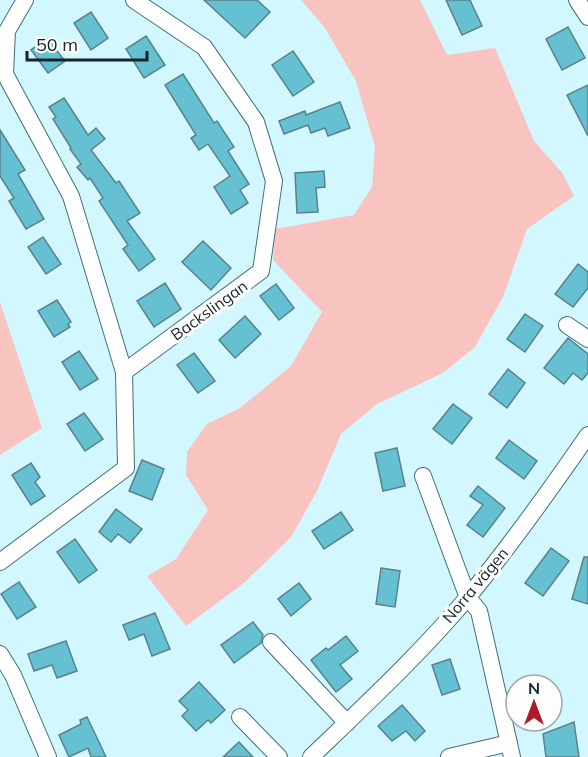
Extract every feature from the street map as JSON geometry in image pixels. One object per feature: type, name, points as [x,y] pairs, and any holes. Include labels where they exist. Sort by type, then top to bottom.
[{"type":"street","points":[[0,562],[126,468],[124,372],[71,196],[5,74],[7,31],[24,0]]},
{"type":"street","name":"Backslingan","points":[[124,372],[261,271],[274,181],[256,122],[204,47],[134,0]]},
{"type":"street","points":[[577,0],[588,18]]},
{"type":"street","points":[[567,325],[588,339]]},
{"type":"street","name":"Norra vägen","points":[[311,757],[400,672],[468,598],[534,513],[588,435]]},
{"type":"street","points":[[423,476],[468,598],[479,612],[511,750],[449,757]]},
{"type":"street","points":[[271,642],[347,723]]},
{"type":"street","points":[[0,654],[13,675],[48,757]]},
{"type":"street","points":[[240,717],[279,757]]},
{"type":"shaded area","points":[[301,0],[420,0],[447,55],[495,48],[534,141],[563,174],[574,196],[527,229],[503,297],[475,347],[443,373],[377,404],[341,434],[317,491],[291,537],[244,583],[186,626],[147,576],[176,559],[208,510],[186,475],[187,452],[207,424],[240,408],[291,366],[322,312],[273,260],[275,229],[354,215],[372,187],[375,147],[356,81],[325,28]]},
{"type":"shaded area","points":[[0,302],[42,428],[0,455]]},
{"type":"building","points":[[204,0],[257,0],[270,12],[245,38]]},
{"type":"building","points":[[446,0],[470,0],[482,26],[462,35]]},
{"type":"building","points":[[91,12],[108,38],[91,50],[74,23]]},
{"type":"building","points":[[568,27],[585,58],[562,70],[546,39]]},
{"type":"building","points":[[146,36],[165,65],[144,78],[126,49]]},
{"type":"building","points":[[47,38],[65,61],[48,73],[31,50]]},
{"type":"building","points":[[293,51],[314,82],[293,96],[272,65]]},
{"type":"building","points":[[183,74],[214,123],[217,121],[234,147],[228,151],[249,184],[240,190],[248,203],[231,214],[214,187],[230,176],[208,144],[199,150],[191,138],[196,135],[165,85]]},
{"type":"building","points":[[588,85],[588,136],[567,95]]},
{"type":"building","points":[[64,98],[88,135],[96,128],[105,139],[91,150],[116,183],[119,181],[140,213],[127,221],[155,259],[139,271],[123,249],[128,245],[99,201],[103,198],[90,178],[88,180],[77,167],[81,164],[53,119],[56,117],[49,107]]},
{"type":"building","points":[[340,102],[350,128],[328,136],[325,128],[311,133],[308,125],[284,134],[279,121],[305,111],[306,115]]},
{"type":"building","points":[[0,130],[25,170],[18,174],[44,219],[26,229],[9,201],[14,198],[0,176]]},
{"type":"building","points":[[324,171],[325,187],[316,188],[318,212],[297,213],[295,173]]},
{"type":"building","points":[[43,237],[61,264],[46,274],[28,247]]},
{"type":"building","points":[[203,241],[231,268],[211,290],[182,262]]},
{"type":"building","points":[[578,264],[588,272],[588,288],[573,307],[555,294]]},
{"type":"building","points":[[165,283],[181,309],[154,327],[137,301]]},
{"type":"building","points":[[276,284],[294,308],[279,320],[260,296]]},
{"type":"building","points":[[57,300],[71,322],[68,324],[70,327],[54,337],[38,311]]},
{"type":"building","points":[[525,314],[543,326],[525,352],[507,339]]},
{"type":"building","points":[[245,316],[261,334],[235,358],[219,340]]},
{"type":"building","points":[[568,338],[588,354],[588,373],[582,380],[573,373],[564,384],[544,368]]},
{"type":"building","points":[[79,351],[98,379],[80,390],[62,362]]},
{"type":"building","points":[[194,353],[215,381],[198,393],[177,365]]},
{"type":"building","points":[[508,369],[525,383],[507,408],[489,394]]},
{"type":"building","points":[[453,404],[472,418],[452,444],[433,429]]},
{"type":"building","points":[[84,413],[103,439],[85,451],[67,424]]},
{"type":"building","points":[[509,440],[537,461],[524,479],[496,458]]},
{"type":"building","points":[[397,448],[405,486],[383,491],[375,453]]},
{"type":"building","points":[[142,460],[164,469],[152,500],[129,491]]},
{"type":"building","points":[[31,463],[40,477],[35,482],[45,496],[31,505],[12,475]]},
{"type":"building","points":[[478,486],[505,508],[483,537],[467,525],[483,505],[470,496]]},
{"type":"building","points":[[116,509],[142,529],[130,543],[118,534],[111,542],[99,532]]},
{"type":"building","points":[[341,512],[353,530],[324,549],[312,531]]},
{"type":"building","points":[[75,539],[97,570],[79,583],[57,552]]},
{"type":"building","points":[[551,548],[569,561],[543,596],[525,583]]},
{"type":"building","points":[[584,557],[588,557],[588,604],[572,599]]},
{"type":"building","points":[[381,568],[400,571],[395,607],[376,604]]},
{"type":"building","points":[[19,582],[36,607],[17,619],[1,594]]},
{"type":"building","points":[[299,583],[311,599],[291,616],[278,599]]},
{"type":"building","points":[[155,613],[170,649],[152,656],[144,634],[129,640],[123,625]]},
{"type":"building","points":[[253,622],[263,635],[261,643],[234,663],[221,645]]},
{"type":"building","points":[[346,636],[358,651],[340,665],[352,679],[336,692],[311,660]]},
{"type":"building","points":[[66,641],[77,671],[57,678],[52,665],[34,671],[28,654]]},
{"type":"building","points":[[450,659],[460,689],[442,695],[432,665]]},
{"type":"building","points":[[199,682],[225,710],[211,723],[208,720],[196,731],[182,716],[188,710],[179,701]]},
{"type":"building","points":[[402,705],[425,731],[415,741],[406,731],[392,741],[378,726]]},
{"type":"building","points":[[87,717],[106,757],[91,757],[88,748],[69,757],[59,735],[81,724],[80,720]]},
{"type":"building","points":[[574,722],[579,757],[546,757],[543,734],[564,733],[564,726]]},
{"type":"building","points":[[239,742],[253,757],[223,757]]}]
